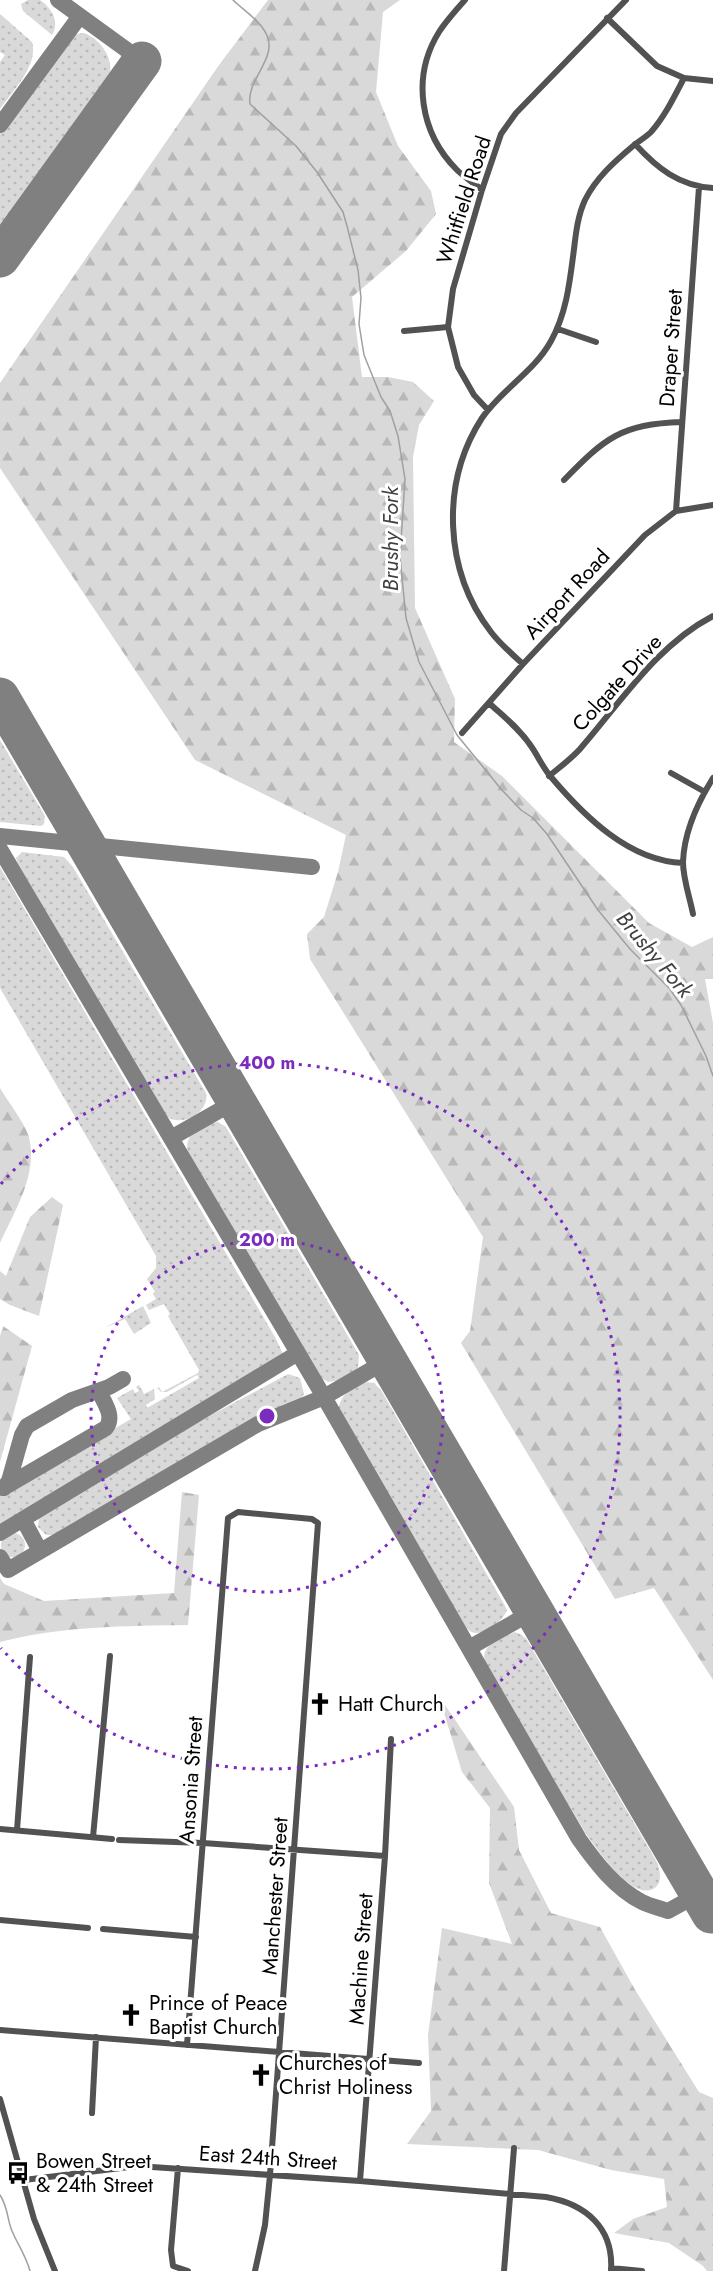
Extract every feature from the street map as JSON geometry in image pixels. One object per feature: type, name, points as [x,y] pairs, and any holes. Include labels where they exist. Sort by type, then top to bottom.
[{"type":"street","points":[[465,0],[443,26],[431,47],[422,80],[423,104],[428,125],[450,162],[463,176],[482,190]]},
{"type":"street","name":"Whitfield Road","points":[[488,410],[474,394],[458,367],[448,327],[453,289],[482,190],[501,134],[516,112],[626,0]]},
{"type":"street","points":[[607,18],[657,66],[684,78],[713,81]]},
{"type":"street","points":[[523,664],[492,633],[476,609],[463,579],[454,543],[452,513],[457,478],[467,448],[488,410],[534,365],[558,329],[569,288],[577,231],[584,203],[597,180],[649,134],[663,117],[684,78]]},
{"type":"street","points":[[635,144],[660,169],[672,176],[699,187],[713,188]]},
{"type":"street","name":"Draper Street","points":[[676,511],[699,187]]},
{"type":"street","points":[[404,330],[448,327]]},
{"type":"street","points":[[558,329],[596,342]]},
{"type":"street","points":[[564,480],[596,448],[619,433],[648,424],[682,422]]},
{"type":"street","name":"Airport Road","points":[[462,733],[523,664],[645,535],[676,511],[713,505]]},
{"type":"street","name":"Colgate Drive","points":[[549,776],[580,749],[611,709],[661,656],[688,631],[713,616]]},
{"type":"street","points":[[489,703],[530,744],[549,776],[594,820],[625,845],[662,861],[683,863]]},
{"type":"street","points":[[671,773],[705,792]]},
{"type":"street","points":[[693,914],[683,863],[686,840],[713,778]]},
{"type":"street","name":"Ansonia Street","points":[[187,2045],[228,1518],[238,1512],[312,1518],[318,1523]]},
{"type":"street","name":"Manchester Street","points":[[255,2271],[265,2225],[270,2175],[318,1523]]},
{"type":"street","points":[[93,1837],[110,1656]]},
{"type":"street","points":[[17,1830],[30,1657]]},
{"type":"street","name":"Machine Street","points":[[360,2181],[386,1856],[391,1738]]},
{"type":"street","points":[[0,1829],[116,1839],[386,1856]]},
{"type":"street","points":[[0,1920],[88,1928]]},
{"type":"street","points":[[103,1929],[196,1937]]},
{"type":"street","points":[[0,2030],[419,2063]]},
{"type":"street","points":[[92,2113],[96,2037]]},
{"type":"street","points":[[0,2099],[34,2218],[55,2271]]},
{"type":"street","points":[[504,2271],[514,2148]]},
{"type":"street","name":"East 24th Street","points":[[24,2180],[128,2167],[178,2168],[510,2193],[562,2200],[581,2209],[597,2223],[605,2234],[611,2252],[611,2270]]},
{"type":"street","points":[[178,2168],[171,2250],[173,2266],[188,2271]]},
{"type":"street","points":[[611,2270],[642,2271]]},
{"type":"green space","points":[[28,0],[40,0],[51,11],[55,20],[52,35],[23,11],[21,4]]},
{"type":"green space","points":[[268,0],[400,0],[383,12],[376,92],[398,146],[431,191],[436,214],[406,251],[352,297],[362,377],[388,377],[413,382],[434,401],[419,425],[413,457],[415,608],[455,699],[454,742],[502,776],[649,923],[692,947],[713,937],[713,979],[705,979],[713,1023],[713,1680],[654,1588],[615,1599],[461,1343],[470,1331],[483,1237],[310,959],[307,934],[324,917],[338,872],[346,835],[195,760],[0,468],[0,383],[219,65]]},
{"type":"green space","points":[[0,14],[32,42],[33,51],[32,60],[23,78],[0,109],[0,62],[5,55],[0,52]]},
{"type":"green space","points":[[84,33],[95,39],[104,49],[109,60],[110,72],[0,226],[0,134],[66,43],[77,34]]},
{"type":"green space","points":[[0,740],[45,816],[44,824],[41,826],[0,822]]},
{"type":"green space","points":[[22,852],[64,857],[73,867],[206,1093],[204,1106],[194,1116],[180,1120],[166,1116],[18,864],[16,858]]},
{"type":"green space","points":[[0,867],[283,1354],[280,1362],[272,1368],[0,1527],[0,1495],[131,1419],[117,1398],[133,1389],[135,1393],[139,1391],[136,1387],[139,1385],[144,1394],[154,1389],[155,1399],[146,1405],[147,1408],[199,1378],[197,1375],[167,1392],[162,1392],[198,1373],[199,1370],[168,1316],[170,1314],[164,1304],[149,1310],[146,1305],[156,1299],[153,1294],[155,1292],[147,1279],[156,1268],[156,1256],[0,988]]},
{"type":"green space","points":[[0,1088],[27,1132],[31,1151],[24,1192],[0,1243]]},
{"type":"green space","points":[[218,1122],[226,1127],[359,1355],[358,1368],[341,1380],[328,1382],[319,1377],[189,1156],[187,1149],[190,1137],[205,1125]]},
{"type":"green space","points":[[52,1197],[63,1205],[39,1316],[0,1299],[0,1271],[6,1276],[30,1217]]},
{"type":"green space","points":[[143,1306],[151,1323],[134,1334],[125,1319],[105,1328]]},
{"type":"green space","points":[[3,1326],[32,1346],[0,1462],[0,1336]]},
{"type":"green space","points":[[288,1374],[300,1378],[304,1394],[297,1403],[238,1427],[54,1535],[46,1535],[38,1527],[39,1518],[46,1513],[200,1421]]},
{"type":"green space","points":[[367,1382],[374,1383],[381,1390],[507,1610],[499,1622],[485,1631],[474,1633],[464,1625],[339,1412],[344,1396],[352,1389]]},
{"type":"green space","points":[[182,1492],[199,1495],[188,1625],[70,1630],[0,1642],[0,1578],[4,1584],[44,1601],[174,1593]]},
{"type":"green space","points":[[13,1533],[18,1534],[24,1540],[24,1550],[18,1556],[13,1557],[8,1556],[2,1550],[1,1545],[2,1540],[8,1534]]},
{"type":"green space","points":[[515,1632],[527,1640],[658,1864],[660,1879],[656,1887],[647,1891],[637,1888],[626,1881],[605,1859],[583,1829],[485,1663],[484,1656],[489,1646],[498,1639]]},
{"type":"green space","points":[[439,1696],[514,1807],[519,1850],[551,1913],[600,1927],[634,1988],[699,2092],[713,2098],[713,2271],[707,2271],[669,2243],[614,2233],[633,2219],[667,2207],[664,2179],[611,2170],[538,2150],[407,2144],[431,2111],[428,2035],[442,1928],[512,1944],[489,1883],[490,1808],[462,1772]]},
{"type":"waterway","name":"Brushy Fork","points":[[233,0],[257,21],[268,40],[269,49],[253,85],[250,104],[296,146],[317,172],[343,212],[347,226],[358,270],[361,298],[359,324],[364,355],[381,397],[390,411],[398,436],[405,479],[400,557],[406,618],[419,662],[457,735],[501,789],[547,834],[598,910],[630,949],[669,988],[681,1005],[706,1056],[713,1076]]},
{"type":"waterway","points":[[0,2195],[5,2204],[12,2231],[30,2271]]},
{"type":"taxiway","points":[[58,0],[142,61]]},
{"type":"taxiway","points":[[0,125],[80,16]]},
{"type":"taxiway","points":[[0,836],[312,867]]},
{"type":"taxiway","points":[[0,849],[324,1397],[579,1839],[599,1866],[623,1890],[648,1905],[668,1911],[699,1894]]},
{"type":"taxiway","points":[[171,1138],[236,1101]]},
{"type":"taxiway","points":[[0,1533],[298,1353]]},
{"type":"taxiway","points":[[0,1557],[8,1570],[258,1424],[324,1397],[388,1360]]},
{"type":"taxiway","points":[[4,1488],[9,1481],[22,1435],[27,1426],[72,1400],[109,1387],[123,1379]]},
{"type":"taxiway","points":[[3,1488],[106,1428],[109,1414],[99,1391]]},
{"type":"taxiway","points":[[23,1519],[40,1551]]},
{"type":"taxiway","points":[[469,1648],[534,1611]]},
{"type":"runway","points":[[0,258],[142,61]]},
{"type":"runway","points":[[0,697],[711,1914]]},
{"type":"place","name":"Hatt Church","points":[[320,1704]]},
{"type":"place","name":"Prince of Peace Baptist Church","points":[[131,2015]]},
{"type":"place","name":"Churches of Christ Holiness","points":[[261,2075]]},
{"type":"place","name":"Bowen Street & 24th Street","points":[[18,2173]]}]
